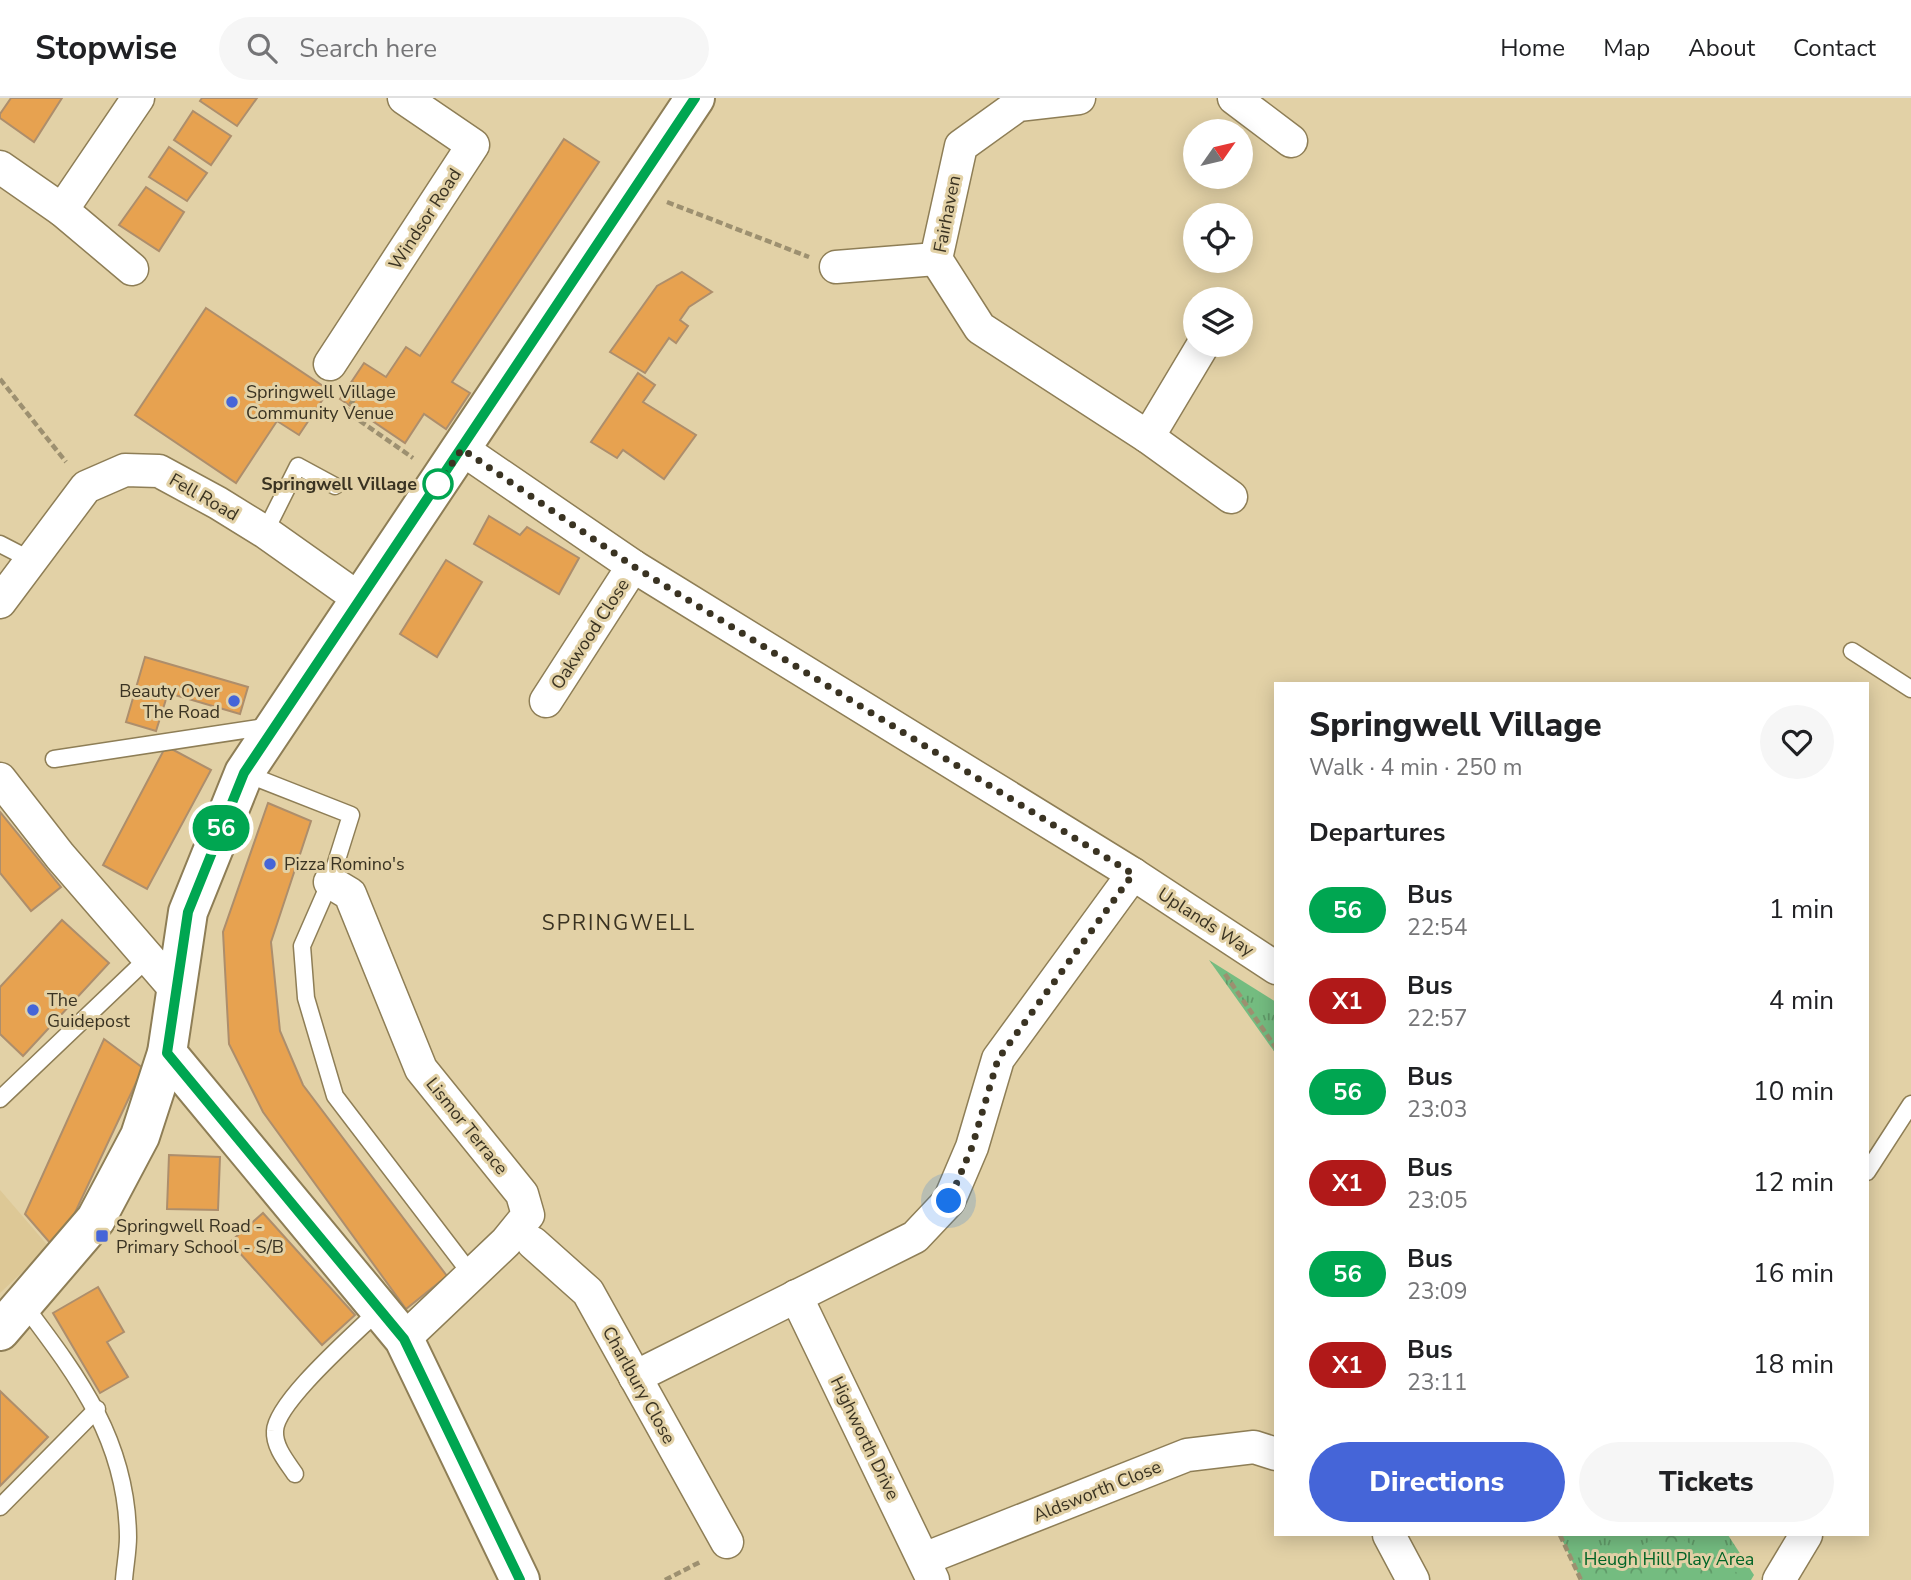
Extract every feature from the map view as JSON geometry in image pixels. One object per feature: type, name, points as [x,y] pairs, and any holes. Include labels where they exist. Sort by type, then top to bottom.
[{"type":"main road","points":[[12,1318],[96,1219],[140,1136],[167,1053],[188,912],[244,773],[695,98]]},
{"type":"main road","points":[[167,1053],[404,1339],[520,1580]]},
{"type":"street","points":[[62,210],[138,98]]},
{"type":"street","name":"Windsor Road","points":[[330,363],[473,145],[404,98]]},
{"type":"street","name":"Fairhaven","points":[[1079,98],[1018,106],[961,146],[936,259],[980,328],[1148,438],[1231,497]]},
{"type":"street","points":[[1234,98],[1291,141]]},
{"type":"street","points":[[0,167],[62,210],[132,269]]},
{"type":"street","points":[[836,267],[936,259]]},
{"type":"street","points":[[1148,438],[1196,357]]},
{"type":"street","name":"Uplands Way","points":[[452,464],[633,566],[1133,874],[1274,967]]},
{"type":"street","name":"Fell Road","points":[[0,602],[86,487],[125,470],[159,471],[265,532],[361,600]]},
{"type":"street","name":"Oakwood Close","points":[[546,701],[633,566]]},
{"type":"street","points":[[0,779],[60,856],[177,991]]},
{"type":"street","points":[[635,1377],[915,1237],[949,1201],[972,1147],[998,1059],[1133,874]]},
{"type":"street","name":"Lismor Terrace","points":[[330,882],[350,894],[421,1069],[522,1195],[528,1215],[506,1242],[404,1339]]},
{"type":"street","name":"Charlbury Close","points":[[533,1243],[588,1292],[727,1542]]},
{"type":"street","name":"Highworth Drive","points":[[796,1296],[928,1570]]},
{"type":"street","name":"Aldsworth Close","points":[[928,1570],[1187,1455],[1254,1447],[1274,1453]]},
{"type":"street","points":[[1390,1536],[1412,1580]]},
{"type":"street","points":[[1779,1580],[1796,1538]]},
{"type":"lane","points":[[265,532],[298,466],[335,486]]},
{"type":"lane","points":[[0,544],[32,560]]},
{"type":"lane","points":[[1852,651],[1911,689]]},
{"type":"lane","points":[[54,759],[276,725]]},
{"type":"lane","points":[[244,773],[351,815],[330,882],[302,946],[306,998],[335,1096],[471,1274]]},
{"type":"lane","points":[[0,1099],[147,958]]},
{"type":"lane","points":[[1869,1169],[1911,1104]]},
{"type":"lane","points":[[295,1474],[276,1442],[274,1432],[280,1414],[379,1310]]},
{"type":"lane","points":[[12,1318],[60,1354],[97,1409],[113,1448],[123,1484],[128,1537],[124,1580]]},
{"type":"lane","points":[[0,1507],[97,1409]]},
{"type":"path","points":[[632,192],[672,203],[836,267]]},
{"type":"path","points":[[330,363],[360,390],[346,411],[452,464]]},
{"type":"path","points":[[0,379],[86,487]]},
{"type":"path","points":[[1560,1536],[1581,1580]]},
{"type":"path","points":[[665,1580],[707,1559],[727,1542]]},
{"type":"shaded area","points":[[0,1190],[49,1247],[0,1293]]},
{"type":"green space","points":[[1209,960],[1274,1001],[1274,1051]]},
{"type":"green space","points":[[1560,1536],[1729,1536],[1754,1575],[1751,1580],[1581,1580]]},
{"type":"green space","name":"Heugh Hill Play Area","points":[[1660,1536],[1678,1536],[1739,1574],[1736,1580],[1590,1580],[1587,1573]]},
{"type":"building","points":[[11,98],[62,98],[34,142],[0,118]]},
{"type":"building","points":[[202,98],[257,98],[237,126],[200,101]]},
{"type":"building","points":[[193,111],[231,136],[211,165],[174,140]]},
{"type":"building","points":[[564,139],[599,162],[452,382],[470,393],[446,429],[424,414],[405,443],[340,399],[364,363],[386,377],[406,347],[420,356]]},
{"type":"building","points":[[169,147],[207,173],[187,201],[149,177]]},
{"type":"building","points":[[146,187],[184,212],[159,251],[119,225]]},
{"type":"building","points":[[682,272],[712,292],[689,307],[680,320],[688,326],[676,343],[669,338],[645,373],[610,352],[657,286]]},
{"type":"building","name":"Springwell Village Community Venue","points":[[206,308],[329,390],[299,435],[277,421],[236,483],[135,415]]},
{"type":"building","points":[[638,373],[655,385],[643,402],[696,435],[664,479],[623,450],[617,458],[591,442]]},
{"type":"building","points":[[489,516],[520,535],[527,527],[579,558],[559,594],[474,544]]},
{"type":"building","points":[[446,560],[482,582],[437,657],[400,634]]},
{"type":"building","points":[[145,657],[248,687],[240,714],[168,693],[156,731],[126,722]]},
{"type":"building","points":[[166,746],[211,770],[147,889],[103,865]]},
{"type":"building","points":[[268,803],[311,821],[271,942],[280,1031],[303,1085],[447,1276],[406,1309],[263,1112],[229,1044],[223,932]]},
{"type":"building","points":[[0,812],[61,887],[31,911],[0,873]]},
{"type":"building","name":"The Guidepost","points":[[62,920],[109,963],[23,1056],[0,1034],[0,987]]},
{"type":"building","points":[[104,1039],[143,1068],[57,1251],[25,1214]]},
{"type":"building","points":[[169,1155],[220,1157],[218,1210],[167,1209]]},
{"type":"building","points":[[263,1213],[355,1315],[322,1345],[230,1242]]},
{"type":"building","points":[[98,1287],[124,1332],[107,1342],[128,1377],[100,1393],[53,1313]]},
{"type":"building","points":[[0,1391],[48,1437],[0,1486]]},
{"type":"bus line","name":"56","points":[[520,1580],[404,1339],[167,1053],[188,912],[244,773],[695,98]]},
{"type":"place","name":"Springwell Village Community Venue","points":[[232,402]]},
{"type":"place","name":"Springwell Village","points":[[438,484]]},
{"type":"place","name":"Beauty Over The Road","points":[[234,701]]},
{"type":"place","name":"Pizza Romino's","points":[[270,864]]},
{"type":"place","name":"The Guidepost","points":[[33,1010]]},
{"type":"place","name":"Springwell Road - Primary School - S/B","points":[[102,1236]]},
{"type":"district","name":"SPRINGWELL","points":[[619,923]]},
{"type":"route","points":[[438,484],[462,449],[633,566],[1133,874],[998,1059],[972,1147],[949,1201]]}]
